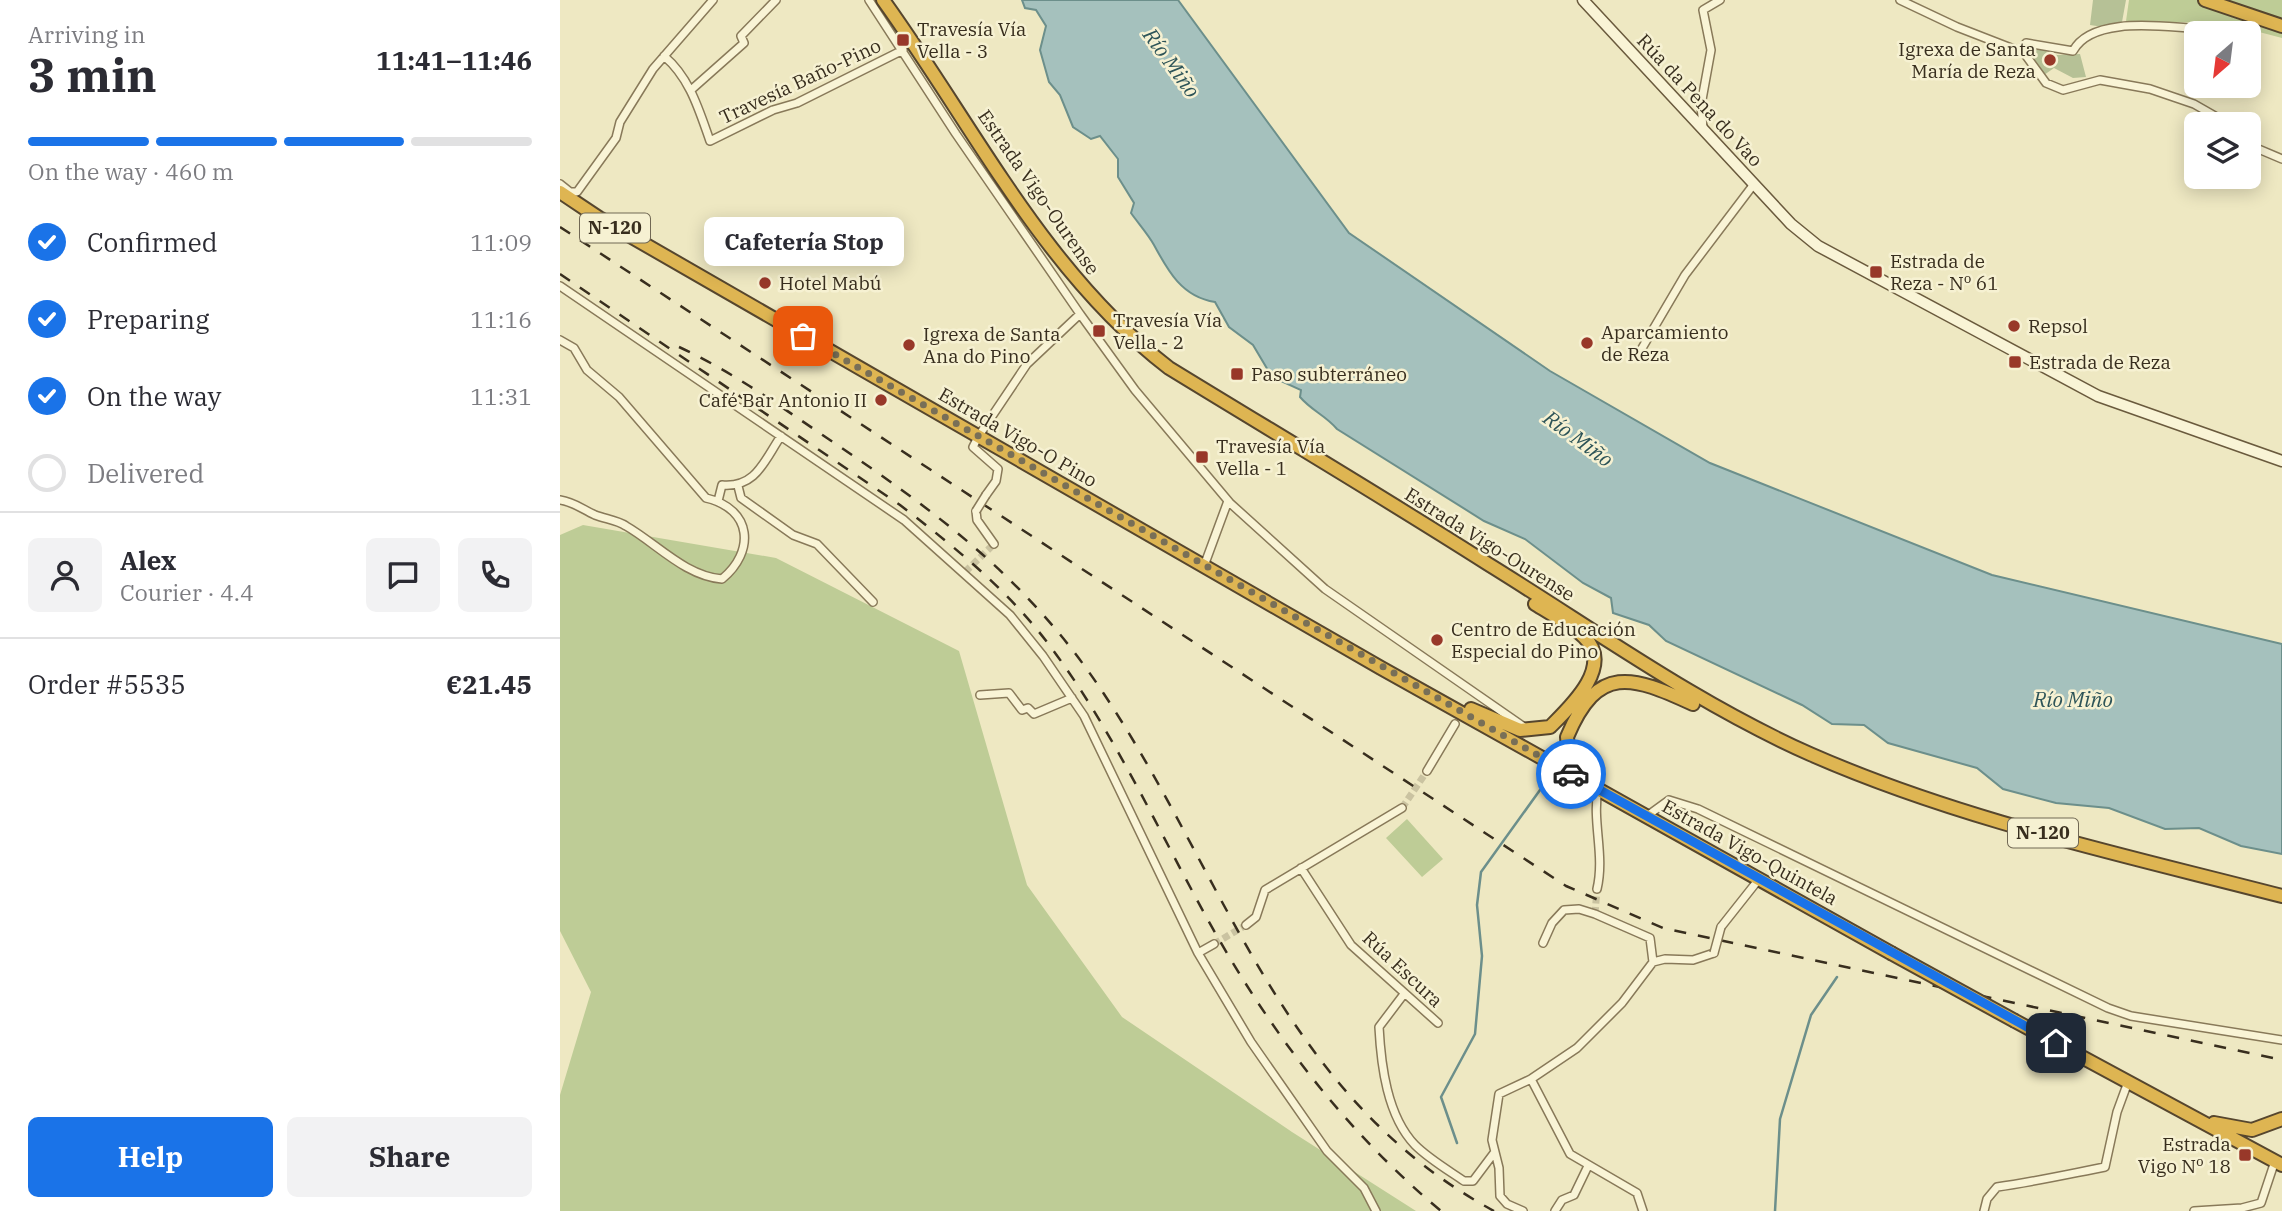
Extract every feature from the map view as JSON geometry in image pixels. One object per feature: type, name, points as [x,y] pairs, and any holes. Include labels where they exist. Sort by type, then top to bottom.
[{"type":"highway","name":"Estrada Vigo-Ourense","points":[[883,0],[1059,260],[1130,338],[1169,368],[1389,503],[1696,698],[1809,754],[1903,791],[1988,817],[2282,897]]},
{"type":"highway","points":[[2205,0],[2282,26]]},
{"type":"highway","points":[[2225,0],[2282,20]]},
{"type":"highway","name":"Estrada Vigo-O Pino","points":[[560,192],[577,198],[978,437],[1204,566]]},
{"type":"highway","points":[[1381,668],[1520,730],[1528,730],[1549,727],[1589,682],[1595,665],[1586,638],[1389,503]]},
{"type":"highway","name":"Estrada Vigo-Quintela","points":[[1204,566],[1891,953],[2279,1163]]},
{"type":"highway","points":[[1647,816],[1634,803],[1576,769],[1568,748],[1570,729],[1590,699],[1599,689],[1612,682],[1631,680],[1656,687],[1751,731],[1809,754]]},
{"type":"highway","points":[[2098,1066],[2212,1123],[2252,1130],[2282,1119]]},
{"type":"main road","name":"Rúa da Pena do Vao","points":[[1583,0],[1791,224],[1818,246],[2098,396],[2282,461]]},
{"type":"street","points":[[560,184],[577,198],[602,160],[636,94],[664,56],[713,0]]},
{"type":"street","points":[[664,56],[675,66],[691,90],[744,43],[741,36],[776,0]]},
{"type":"street","points":[[869,0],[956,134],[1080,314],[1135,390],[1228,501],[1325,589],[1528,730]]},
{"type":"street","points":[[1703,129],[1702,104],[1711,50],[1703,10],[1720,0]]},
{"type":"street","points":[[1900,0],[2024,53],[2046,83],[2063,90],[2100,80],[2150,89],[2194,104],[2208,112]]},
{"type":"street","points":[[2019,52],[2026,43],[2073,51],[2076,44],[2094,33],[2122,26],[2184,28]]},
{"type":"street","name":"Travesía Baño-Pino","points":[[691,90],[710,141],[773,110],[797,103],[903,50]]},
{"type":"street","points":[[2261,150],[2282,159]]},
{"type":"street","points":[[1637,355],[1685,275],[1754,184]]},
{"type":"street","points":[[560,285],[904,520],[1010,615],[1072,698],[1121,788],[1198,953],[1251,1042],[1326,1151],[1364,1188],[1376,1211]]},
{"type":"street","points":[[994,544],[977,520],[976,511],[996,481],[998,470],[973,447],[1027,365],[1080,314]]},
{"type":"street","points":[[560,340],[574,348],[587,370],[619,397],[706,498],[718,501],[737,512],[745,527],[737,567],[722,579],[715,579],[677,561],[624,524],[560,499]]},
{"type":"street","points":[[718,501],[722,485],[738,486],[749,481],[780,436]]},
{"type":"street","points":[[738,486],[741,498],[793,535],[817,544],[873,603]]},
{"type":"street","points":[[1204,566],[1228,501]]},
{"type":"street","points":[[980,695],[1009,693],[1022,710],[1028,708],[1034,714],[1072,698]]},
{"type":"street","points":[[1467,707],[1475,694]]},
{"type":"street","points":[[1436,698],[1455,724]]},
{"type":"street","points":[[1455,724],[1478,722]]},
{"type":"street","points":[[1427,771],[1455,724]]},
{"type":"street","points":[[1597,888],[1602,864],[1594,814],[1598,789]]},
{"type":"street","points":[[1647,816],[1669,800],[1698,809],[2108,1008],[2131,1016],[2282,1041]]},
{"type":"street","points":[[1246,925],[1256,917],[1265,890],[1402,808]]},
{"type":"street","name":"Rúa Escura","points":[[1301,868],[1351,945],[1438,1023]]},
{"type":"street","points":[[1523,1211],[1507,1204],[1500,1196],[1499,1168],[1492,1140],[1499,1094],[1531,1079],[1577,1048],[1622,1003],[1653,962],[1665,959],[1693,960],[1714,953],[1721,927],[1759,879]]},
{"type":"street","points":[[1543,943],[1552,923],[1564,910],[1579,909],[1650,938],[1653,962]]},
{"type":"street","points":[[1198,953],[1214,944]]},
{"type":"street","points":[[1405,994],[1379,1027],[1385,1075],[1398,1121],[1415,1145],[1464,1181],[1473,1181],[1494,1153]]},
{"type":"street","points":[[1531,1079],[1570,1154],[1637,1193],[1643,1211]]},
{"type":"street","points":[[1984,1211],[1987,1199],[1997,1187],[2105,1167],[2117,1112],[2128,1082]]},
{"type":"street","points":[[2197,1211],[2242,1208],[2261,1203],[2279,1163]]},
{"type":"street","points":[[1555,1211],[1562,1200],[1574,1195],[1588,1166]]},
{"type":"green space","points":[[2093,0],[2126,0],[2122,22],[2103,27],[2090,25]]},
{"type":"green space","points":[[2129,0],[2282,0],[2282,38],[2261,32],[2261,21],[2126,21]]},
{"type":"green space","points":[[2034,47],[2057,55],[2080,54],[2086,77],[2073,78],[2054,68],[2044,75],[2029,58]]},
{"type":"green space","points":[[583,525],[776,558],[959,651],[1027,885],[1122,1017],[1292,1132],[1416,1211],[560,1211],[560,1095],[591,992],[560,931],[560,535]]},
{"type":"green space","points":[[1407,819],[1443,859],[1422,877],[1386,838]]},
{"type":"water","name":"Río Miño","points":[[1022,0],[1178,0],[1349,233],[1550,371],[1710,463],[1992,575],[2282,644],[2282,854],[2241,846],[2199,828],[2165,829],[2109,808],[2056,803],[2003,789],[1977,768],[1888,743],[1864,725],[1832,724],[1802,705],[1666,641],[1649,625],[1613,613],[1611,598],[1583,583],[1525,539],[1484,521],[1337,429],[1300,397],[1301,390],[1272,377],[1253,345],[1229,327],[1215,302],[1194,295],[1171,273],[1131,213],[1134,203],[1118,177],[1118,159],[1100,136],[1091,139],[1073,127],[1060,95],[1049,82],[1040,50],[1046,26],[1036,10],[1025,8]]},
{"type":"waterway","points":[[1457,1143],[1441,1097],[1475,1034],[1482,956],[1477,905],[1481,872],[1540,790]]},
{"type":"waterway","points":[[1775,1211],[1780,1119],[1811,1015],[1837,977]]},
{"type":"tunnel","points":[[965,572],[994,544]]},
{"type":"tunnel","points":[[1402,808],[1427,771]]},
{"type":"tunnel","points":[[1595,914],[1597,889]]},
{"type":"tunnel","points":[[1214,944],[1246,925]]},
{"type":"railway","points":[[560,227],[1566,886],[1663,928],[2282,1060]]},
{"type":"railway","points":[[560,274],[900,505],[961,553],[1017,606],[1050,646],[1094,711],[1208,920],[1283,1039],[1372,1147],[1441,1211]]},
{"type":"railway","points":[[679,347],[753,388],[905,492],[978,550],[1012,582],[1075,653],[1104,694],[1148,765],[1266,980],[1311,1047],[1361,1108],[1422,1164],[1494,1211]]},
{"type":"way so far","points":[[803,336],[1571,774]]},
{"type":"place","name":"Travesía Vía Vella - 3","points":[[903,40]]},
{"type":"place","name":"Igrexa de Santa María de Reza","points":[[2050,60]]},
{"type":"place","name":"Estrada de Reza - Nº 61","points":[[1876,272]]},
{"type":"place","name":"Hotel Mabú","points":[[765,283]]},
{"type":"place","name":"Repsol","points":[[2014,326]]},
{"type":"place","name":"Travesía Vía Vella - 2","points":[[1099,331]]},
{"type":"place","name":"Cafetería Stop","points":[[803,336]]},
{"type":"place","name":"Aparcamiento de Reza","points":[[1587,343]]},
{"type":"place","name":"Igrexa de Santa Ana do Pino","points":[[909,345]]},
{"type":"place","name":"Estrada de Reza","points":[[2015,362]]},
{"type":"place","name":"Paso subterráneo","points":[[1237,374]]},
{"type":"place","name":"Café Bar Antonio II","points":[[881,400]]},
{"type":"place","name":"Travesía Vía Vella - 1","points":[[1202,457]]},
{"type":"place","name":"Centro de Educación Especial do Pino","points":[[1437,640]]},
{"type":"place","name":"Estrada Vigo Nº 18","points":[[2245,1155]]},
{"type":"route","points":[[1571,774],[2056,1043]]}]
